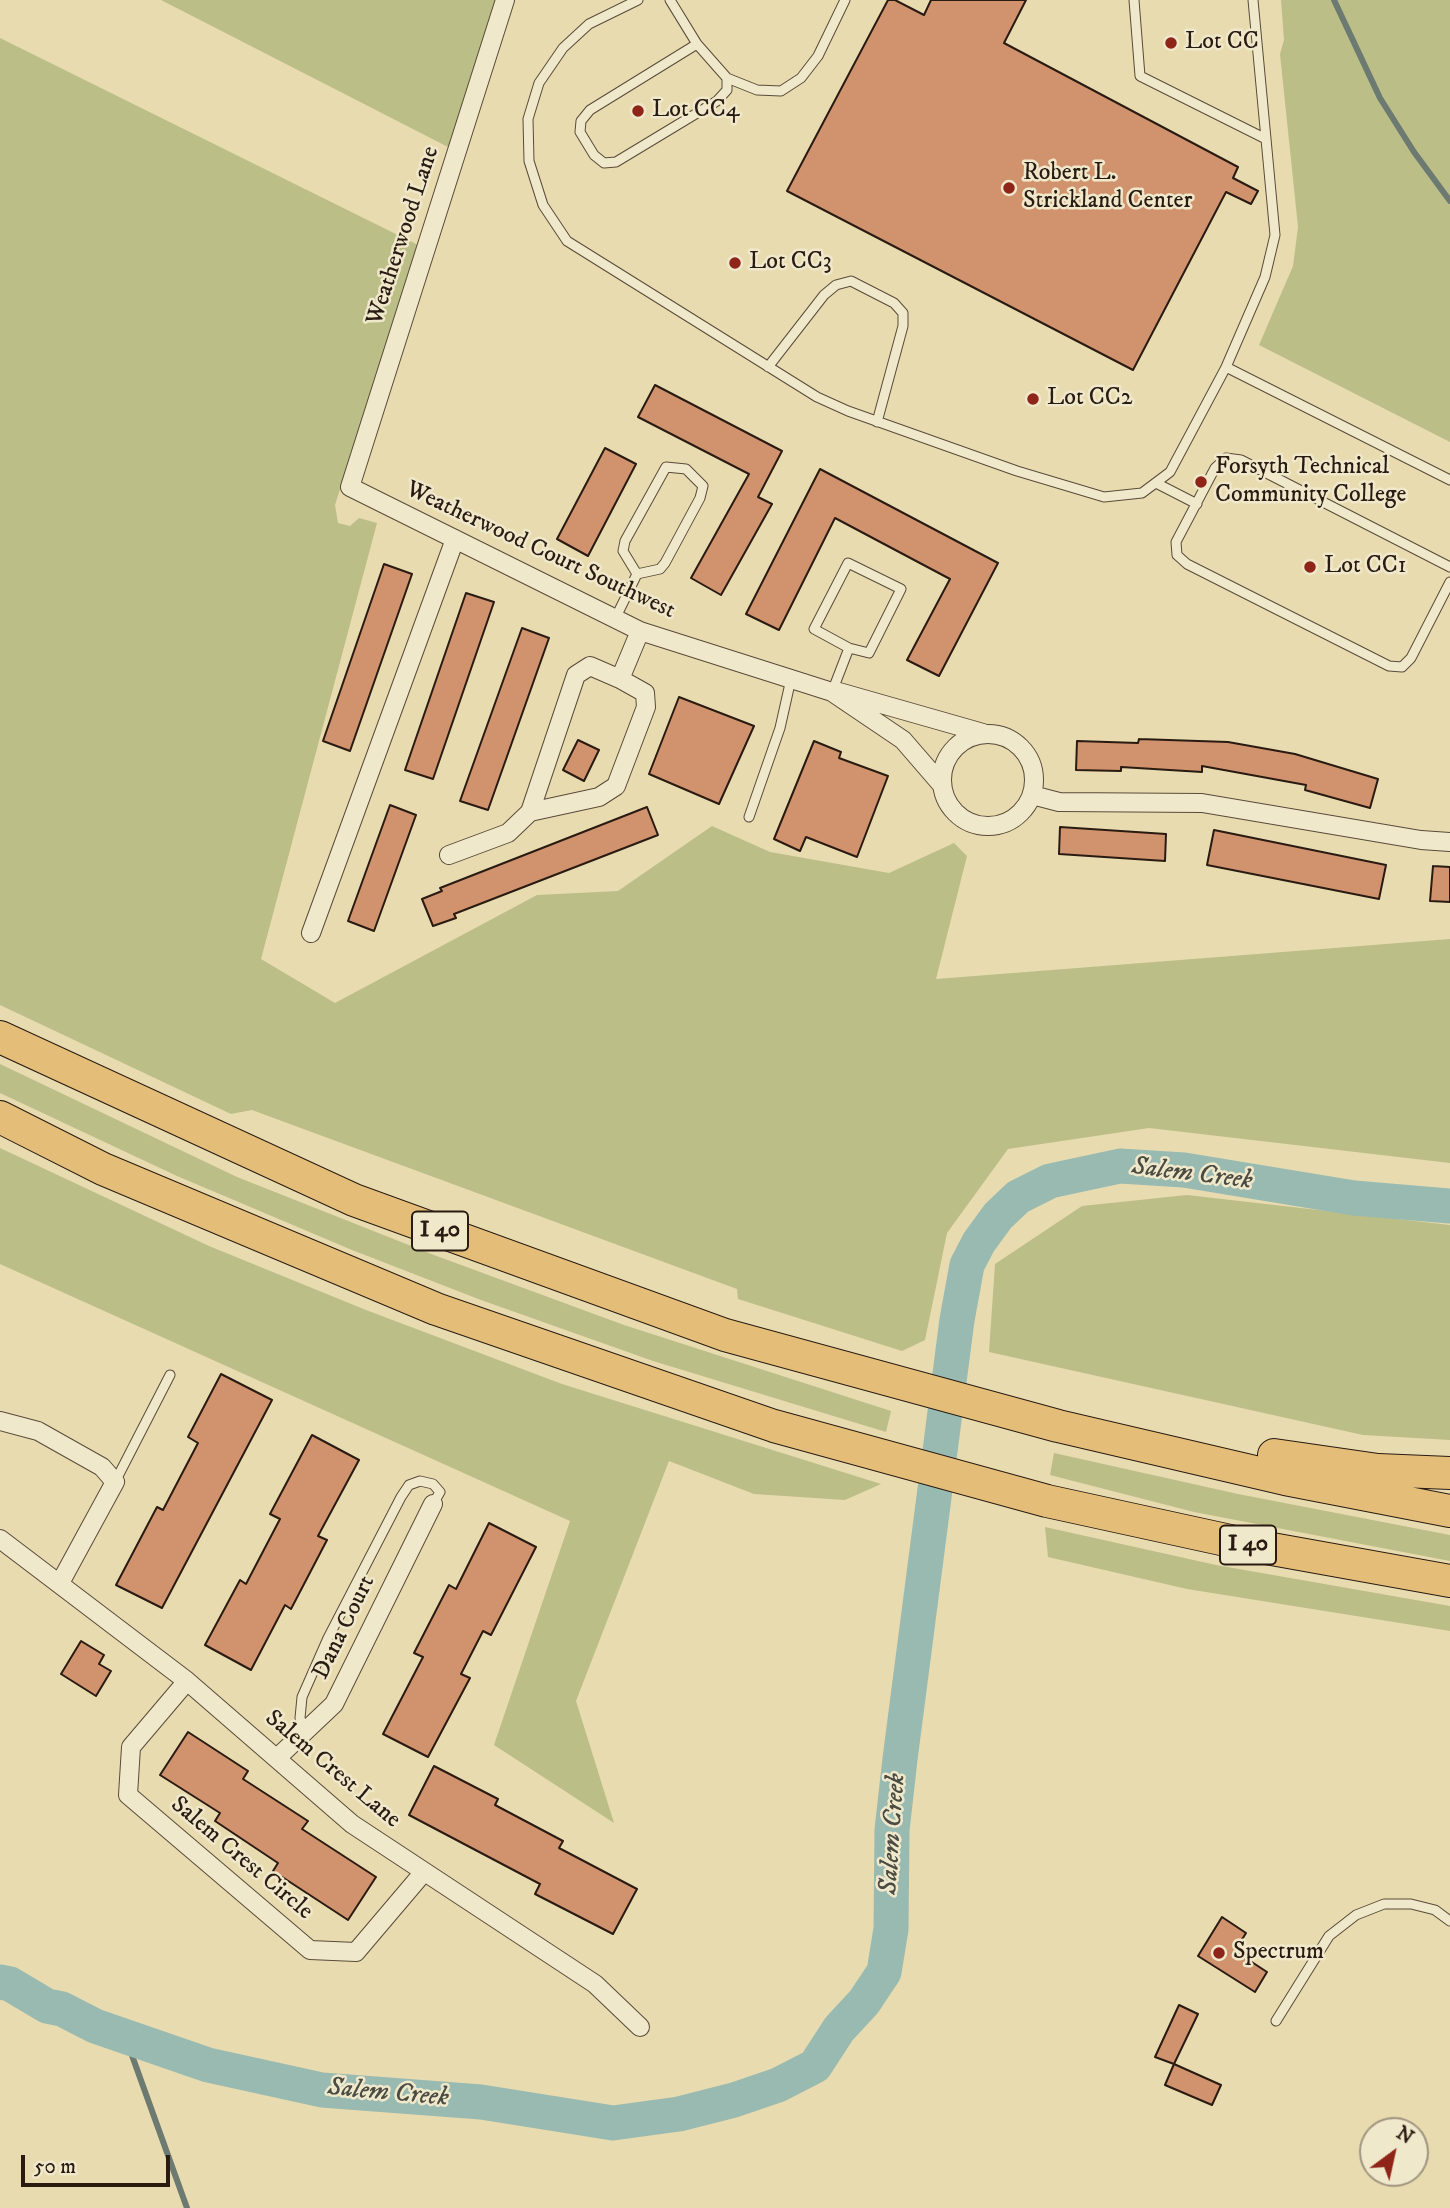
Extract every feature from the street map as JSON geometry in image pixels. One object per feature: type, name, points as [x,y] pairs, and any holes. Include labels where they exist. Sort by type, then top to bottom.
[{"type":"highway","name":"I 40","points":[[0,1037],[354,1199],[725,1335],[1058,1426],[1272,1476],[1450,1511]]},
{"type":"highway","name":"I 40","points":[[0,1117],[103,1169],[436,1309],[774,1426],[1048,1501],[1244,1544],[1450,1581]]},
{"type":"highway","points":[[1058,1426],[1120,1423],[1334,1465],[1450,1473]]},
{"type":"street","name":"Weatherwood Lane","points":[[350,487],[505,0]]},
{"type":"street","name":"Weatherwood Court Southwest","points":[[350,487],[640,631],[832,692],[903,740],[941,784],[945,799],[954,813],[967,822],[983,827],[999,826],[1013,820],[1025,809],[1032,794],[1033,772],[1024,751],[1013,741],[999,734],[984,733],[846,691],[832,692]]},
{"type":"street","points":[[311,933],[455,539]]},
{"type":"street","points":[[620,679],[640,631]]},
{"type":"street","points":[[449,855],[508,833],[530,812],[576,675],[590,666],[645,693],[646,707],[616,786],[599,797],[530,812]]},
{"type":"street","points":[[941,784],[942,769],[957,744],[984,733]]},
{"type":"street","points":[[1032,794],[1059,802],[1202,803],[1421,840],[1450,842]]},
{"type":"street","points":[[0,1421],[38,1431],[102,1467],[115,1482],[60,1583]]},
{"type":"street","name":"Dana Court","points":[[278,1758],[334,1704],[433,1504]]},
{"type":"street","name":"Salem Crest Lane","points":[[0,1539],[187,1681],[352,1824],[596,1984],[640,2027]]},
{"type":"street","name":"Salem Crest Circle","points":[[187,1681],[131,1747],[128,1795],[310,1950],[356,1952],[423,1873]]},
{"type":"lane","points":[[638,0],[589,24],[563,48],[539,83],[528,119],[529,161],[543,205],[567,241],[817,397],[877,422],[1017,471],[1104,497],[1142,493],[1170,472],[1226,367],[1265,277],[1275,235],[1253,0]]},
{"type":"lane","points":[[670,0],[697,44],[727,78],[757,90],[780,91],[801,78],[818,56],[845,0]]},
{"type":"lane","points":[[1134,0],[1140,76],[1266,139]]},
{"type":"lane","points":[[697,44],[590,110],[581,121],[580,132],[594,155],[604,163],[616,162],[717,101],[727,90],[727,78]]},
{"type":"lane","points":[[768,367],[824,295],[836,285],[851,281],[894,303],[903,313],[903,326],[877,422]]},
{"type":"lane","points":[[1226,367],[1450,480]]},
{"type":"lane","points":[[1450,567],[1241,460],[1226,458],[1215,468],[1176,542],[1177,555],[1187,564],[1389,666],[1402,667],[1411,658],[1450,582]]},
{"type":"lane","points":[[666,467],[686,469],[703,486],[700,498],[660,569],[637,574],[623,551],[625,541],[666,467]]},
{"type":"lane","points":[[1156,482],[1197,504]]},
{"type":"lane","points":[[848,562],[901,589],[869,653],[849,648],[814,629],[848,562]]},
{"type":"lane","points":[[615,619],[637,574]]},
{"type":"lane","points":[[832,692],[849,648]]},
{"type":"lane","points":[[750,817],[780,728],[791,679]]},
{"type":"lane","points":[[115,1482],[170,1375]]},
{"type":"lane","points":[[305,1732],[300,1718],[302,1697],[328,1638],[401,1497],[409,1485],[420,1481],[433,1484],[440,1492],[433,1504]]},
{"type":"lane","points":[[1276,2021],[1329,1936],[1356,1914],[1384,1904],[1411,1904],[1435,1910],[1450,1921]]},
{"type":"green space","points":[[161,0],[496,0],[450,148]]},
{"type":"green space","points":[[1281,0],[1450,0],[1450,442],[1259,345],[1293,266],[1298,227],[1280,54],[1284,40]]},
{"type":"green space","points":[[0,38],[418,245],[335,505],[338,523],[350,526],[359,518],[377,523],[261,959],[335,1003],[537,895],[618,891],[712,826],[770,852],[889,873],[954,843],[967,856],[936,979],[1450,939],[1450,1163],[1149,1128],[1008,1149],[947,1233],[925,1340],[902,1351],[738,1299],[737,1289],[252,1110],[231,1114],[0,1005]]},
{"type":"green space","points":[[0,1064],[237,1177],[434,1255],[624,1325],[891,1411],[886,1432],[653,1361],[481,1300],[352,1250],[177,1176],[0,1093]]},
{"type":"green space","points":[[0,1148],[209,1246],[366,1310],[562,1384],[881,1484],[845,1500],[754,1494],[669,1461],[576,1701],[614,1823],[494,1745],[570,1521],[0,1264]]},
{"type":"green space","points":[[1187,1195],[1450,1225],[1450,1440],[1363,1435],[989,1352],[995,1264],[1082,1206]]},
{"type":"green space","points":[[1054,1453],[1238,1494],[1450,1535],[1450,1561],[1194,1512],[1050,1475]]},
{"type":"green space","points":[[1045,1527],[1216,1565],[1450,1606],[1450,1631],[1187,1589],[1048,1557]]},
{"type":"building","name":"Robert L. Strickland Center","points":[[888,0],[895,0],[924,15],[931,0],[1026,0],[1004,43],[1238,167],[1233,178],[1258,191],[1251,204],[1226,192],[1133,370],[787,191]]},
{"type":"building","points":[[655,385],[782,451],[758,497],[772,504],[721,595],[691,578],[749,474],[638,417]]},
{"type":"building","points":[[605,448],[636,464],[588,556],[557,539]]},
{"type":"building","points":[[820,469],[998,563],[939,676],[907,660],[950,579],[835,518],[779,630],[746,614]]},
{"type":"building","points":[[384,564],[412,574],[350,751],[323,741]]},
{"type":"building","points":[[466,593],[494,602],[433,779],[405,770]]},
{"type":"building","points":[[522,628],[549,638],[488,810],[460,801]]},
{"type":"building","points":[[679,697],[754,726],[719,804],[649,774]]},
{"type":"building","points":[[1139,739],[1228,742],[1295,754],[1378,779],[1370,808],[1305,790],[1306,785],[1202,766],[1202,772],[1121,767],[1121,771],[1076,770],[1077,741],[1138,743]]},
{"type":"building","points":[[578,740],[599,750],[584,781],[563,770]]},
{"type":"building","points":[[814,741],[841,752],[839,758],[888,776],[857,857],[806,837],[800,851],[774,839]]},
{"type":"building","points":[[390,805],[416,815],[374,931],[348,921]]},
{"type":"building","points":[[647,807],[658,835],[454,914],[456,918],[433,926],[422,899],[442,891],[440,888]]},
{"type":"building","points":[[1060,827],[1166,834],[1165,861],[1059,854]]},
{"type":"building","points":[[1214,830],[1386,865],[1379,899],[1207,865]]},
{"type":"building","points":[[1433,866],[1450,867],[1450,902],[1430,901]]},
{"type":"building","points":[[221,1374],[272,1400],[162,1608],[116,1585],[157,1507],[163,1510],[198,1443],[188,1437]]},
{"type":"building","points":[[312,1435],[359,1460],[318,1536],[327,1540],[291,1609],[285,1605],[251,1670],[205,1645],[240,1580],[246,1584],[280,1519],[270,1514]]},
{"type":"building","points":[[489,1523],[536,1547],[491,1635],[483,1631],[461,1674],[470,1678],[428,1757],[383,1734],[423,1657],[414,1653],[449,1585],[456,1589]]},
{"type":"building","points":[[81,1641],[104,1655],[99,1664],[111,1671],[96,1696],[61,1674]]},
{"type":"building","points":[[188,1732],[248,1771],[243,1779],[308,1821],[302,1829],[376,1877],[348,1920],[273,1871],[278,1863],[215,1821],[220,1813],[160,1775]]},
{"type":"building","points":[[434,1766],[498,1799],[495,1805],[563,1841],[559,1848],[637,1889],[613,1934],[535,1894],[540,1884],[409,1815]]},
{"type":"building","name":"Spectrum","points":[[1222,1917],[1246,1933],[1235,1951],[1267,1972],[1255,1992],[1198,1956]]},
{"type":"building","points":[[1179,2005],[1198,2014],[1174,2064],[1155,2057]]},
{"type":"building","points":[[1174,2064],[1221,2085],[1212,2105],[1165,2085]]},
{"type":"waterway","points":[[1334,0],[1380,98],[1414,152],[1450,201]]},
{"type":"waterway","name":"Salem Creek","points":[[0,1982],[10,1984],[47,2006],[62,2009],[95,2026],[208,2065],[322,2090],[481,2102],[613,2123],[679,2114],[734,2100],[778,2085],[815,2066],[839,2029],[864,2002],[884,1972],[891,1929],[892,1830],[957,1320],[967,1265],[979,1242],[998,1216],[1018,1197],[1050,1181],[1120,1166],[1184,1170],[1354,1198],[1450,1206]]},
{"type":"waterway","points":[[125,2036],[187,2208]]},
{"type":"place","name":"Lot CC","points":[[1171,43]]},
{"type":"place","name":"Lot CC4","points":[[638,111]]},
{"type":"place","name":"Robert L. Strickland Center","points":[[1009,188]]},
{"type":"place","name":"Lot CC3","points":[[735,263]]},
{"type":"place","name":"Lot CC2","points":[[1033,399]]},
{"type":"place","name":"Forsyth Technical Community College","points":[[1201,482]]},
{"type":"place","name":"Lot CC1","points":[[1310,567]]},
{"type":"place","name":"Spectrum","points":[[1219,1953]]}]
